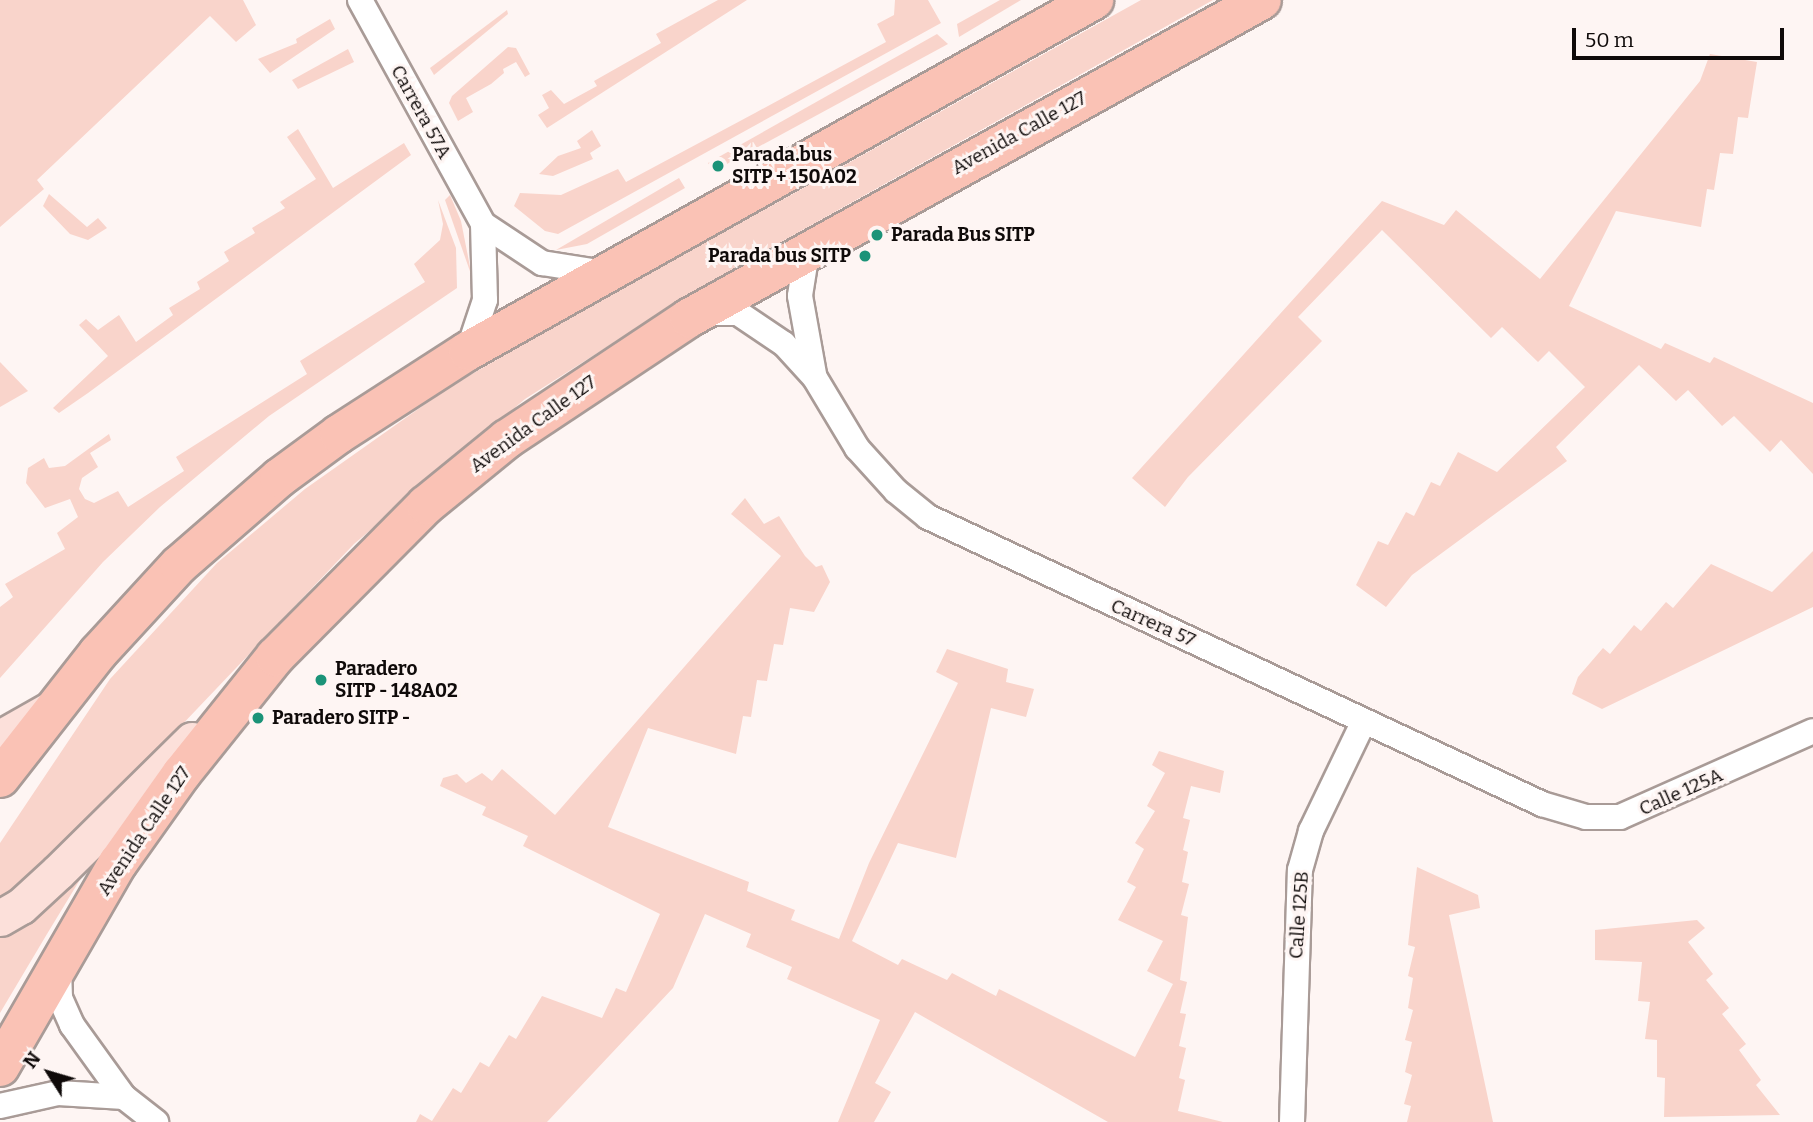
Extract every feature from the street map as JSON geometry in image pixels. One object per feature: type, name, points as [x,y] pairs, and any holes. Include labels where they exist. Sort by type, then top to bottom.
[{"type":"main road","points":[[0,778],[53,708],[180,565],[247,505],[338,435],[468,351],[1094,0]]},
{"type":"main road","name":"Avenida Calle 127","points":[[0,1067],[60,960],[146,822],[275,657],[426,505],[507,439],[689,318],[1262,0]]},
{"type":"main road","points":[[0,918],[21,906],[58,873],[275,657]]},
{"type":"main road","points":[[0,738],[53,708]]},
{"type":"street","name":"Carrera 57A","points":[[360,0],[483,224],[485,300],[468,351]]},
{"type":"street","name":"Carrera 57A","points":[[483,224],[542,263],[605,273]]},
{"type":"street","name":"Carrera 57","points":[[815,378],[801,311],[800,281],[817,245]]},
{"type":"street","name":"Carrera 57","points":[[689,318],[717,311],[738,313],[771,332],[815,378],[857,448],[896,491],[928,517],[1542,804]]},
{"type":"street","name":"Calle 125B","points":[[1292,1122],[1300,870],[1311,831],[1364,721]]},
{"type":"street","name":"Calle 125A","points":[[1542,804],[1586,817],[1620,817],[1813,731]]},
{"type":"street","points":[[60,960],[60,998],[69,1019],[124,1097],[156,1122]]},
{"type":"street","points":[[0,1106],[58,1093],[124,1097]]},
{"type":"shaded area","points":[[0,0],[243,0],[256,25],[236,42],[210,16],[37,180],[44,189],[0,227]]},
{"type":"shaded area","points":[[718,0],[747,0],[547,128],[538,115],[549,108],[542,95],[551,90],[564,104],[597,86],[594,81],[661,43],[656,34]]},
{"type":"shaded area","points":[[895,0],[928,0],[941,23],[558,234],[545,231],[514,206],[520,193],[561,195],[618,169],[626,182],[755,113],[886,42],[877,24],[894,15]]},
{"type":"shaded area","points":[[1000,0],[1021,0],[959,37],[957,24]]},
{"type":"shaded area","points":[[1141,0],[1213,0],[701,287],[525,399],[354,544],[40,874],[0,902],[0,843],[110,679],[217,563],[305,489],[448,388]]},
{"type":"shaded area","points":[[507,10],[508,14],[434,75],[430,68]]},
{"type":"shaded area","points":[[330,19],[335,29],[270,73],[258,59],[297,43],[296,39]]},
{"type":"shaded area","points":[[937,34],[948,44],[714,171],[708,163]]},
{"type":"shaded area","points":[[508,47],[516,48],[530,74],[525,77],[516,62],[503,69],[504,73],[491,84],[466,98],[473,112],[458,121],[449,103],[452,96]]},
{"type":"shaded area","points":[[348,49],[354,62],[298,89],[292,80]]},
{"type":"shaded area","points":[[1710,54],[1757,62],[1748,118],[1738,117],[1733,154],[1720,153],[1714,190],[1707,189],[1701,227],[1616,211],[1569,306],[1661,349],[1665,343],[1710,363],[1714,357],[1813,403],[1813,474],[1781,440],[1770,452],[1734,416],[1722,426],[1688,390],[1676,401],[1639,365],[1556,447],[1567,461],[1412,575],[1386,607],[1356,585],[1378,541],[1388,545],[1406,512],[1414,516],[1431,482],[1440,486],[1458,452],[1497,472],[1585,387],[1549,351],[1538,362],[1502,327],[1491,338],[1382,230],[1298,317],[1322,341],[1188,477],[1165,507],[1132,478],[1382,201],[1444,225],[1456,210],[1540,279],[1700,81]]},
{"type":"shaded area","points":[[298,129],[333,188],[404,143],[411,155],[88,393],[59,413],[53,408],[108,356],[79,325],[86,319],[98,330],[119,315],[136,342],[173,315],[169,308],[200,289],[197,282],[229,261],[224,252],[255,233],[252,228],[285,208],[280,202],[316,179],[287,137]]},
{"type":"shaded area","points":[[592,130],[601,146],[590,153],[593,159],[553,176],[539,174],[558,156],[581,148],[577,141]]},
{"type":"shaded area","points":[[679,178],[685,188],[587,244],[556,250]]},
{"type":"shaded area","points":[[49,194],[87,227],[98,218],[107,228],[88,240],[70,234],[43,206]]},
{"type":"shaded area","points":[[450,195],[461,221],[472,277],[445,200]]},
{"type":"shaded area","points":[[438,200],[456,248],[457,288],[269,416],[160,507],[103,562],[0,678],[0,607],[13,597],[5,584],[65,549],[57,533],[78,517],[70,499],[45,508],[26,483],[28,468],[44,458],[49,468],[65,466],[109,434],[111,440],[90,453],[98,467],[82,478],[79,489],[85,499],[94,503],[118,491],[128,507],[184,471],[176,457],[307,374],[300,361],[425,282],[414,264],[440,240],[443,224]]},
{"type":"shaded area","points":[[0,362],[28,391],[0,407]]},
{"type":"shaded area","points":[[745,498],[764,524],[779,516],[805,556],[816,567],[822,565],[830,582],[814,612],[790,608],[783,645],[774,644],[767,681],[757,680],[751,717],[743,716],[736,754],[648,728],[608,827],[749,882],[747,891],[795,910],[791,920],[839,939],[869,863],[958,683],[936,672],[947,649],[1008,669],[1006,682],[1034,689],[1026,717],[991,708],[956,858],[898,843],[852,941],[898,965],[902,959],[947,980],[952,973],[996,996],[999,989],[1135,1057],[1173,984],[1147,971],[1163,941],[1118,920],[1136,887],[1127,882],[1144,849],[1135,843],[1155,811],[1147,806],[1165,773],[1152,765],[1159,751],[1224,771],[1220,793],[1191,786],[1183,818],[1190,820],[1183,850],[1188,852],[1182,882],[1189,884],[1181,915],[1188,917],[1180,980],[1187,982],[1180,1013],[1186,1014],[1179,1046],[1186,1048],[1179,1078],[1185,1080],[1178,1111],[1223,1122],[1108,1122],[915,1012],[875,1083],[891,1092],[874,1122],[838,1122],[880,1020],[787,979],[792,967],[746,947],[751,934],[705,914],[673,988],[547,1122],[416,1122],[420,1114],[432,1121],[453,1088],[461,1093],[480,1062],[489,1067],[509,1035],[516,1039],[542,996],[602,1018],[616,988],[626,992],[660,914],[523,846],[528,836],[482,815],[486,807],[440,786],[443,778],[457,774],[466,783],[482,773],[492,781],[502,769],[555,815],[781,556],[731,514]]},
{"type":"shaded area","points":[[1813,551],[1813,607],[1602,709],[1572,694],[1578,677],[1603,648],[1610,654],[1634,625],[1641,631],[1666,602],[1673,608],[1711,564],[1772,592]]},
{"type":"shaded area","points":[[98,850],[47,934],[0,1013],[0,935]]},
{"type":"shaded area","points":[[1417,867],[1478,895],[1480,908],[1449,915],[1493,1122],[1407,1122],[1411,1106],[1404,1104],[1412,1075],[1405,1072],[1412,1042],[1405,1040],[1413,1010],[1408,1008],[1413,978],[1408,976],[1415,947],[1408,945]]},
{"type":"shaded area","points":[[1697,920],[1705,928],[1688,942],[1713,974],[1706,980],[1729,1008],[1722,1014],[1746,1044],[1739,1050],[1761,1080],[1756,1085],[1780,1115],[1664,1117],[1665,1078],[1657,1077],[1657,1040],[1645,1039],[1650,1002],[1638,1001],[1642,962],[1595,960],[1595,930]]},
{"type":"place","name":"Parada.bus SITP + 150A02","points":[[718,166]]},
{"type":"place","name":"Parada Bus SITP","points":[[877,235]]},
{"type":"place","name":"Parada bus SITP","points":[[865,256]]},
{"type":"place","name":"Paradero SITP - 148A02","points":[[321,680]]},
{"type":"place","name":"Paradero SITP -","points":[[258,718]]}]
